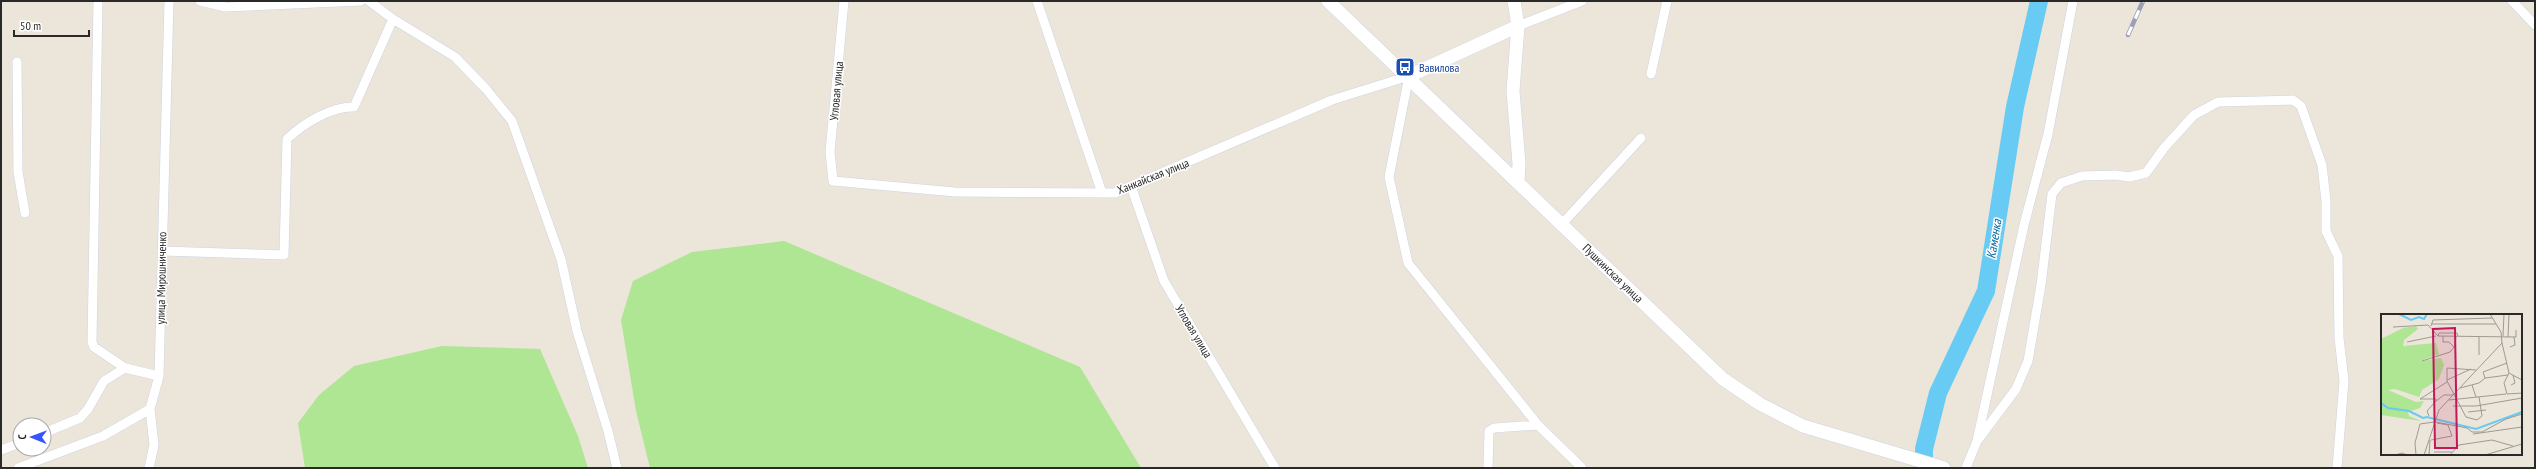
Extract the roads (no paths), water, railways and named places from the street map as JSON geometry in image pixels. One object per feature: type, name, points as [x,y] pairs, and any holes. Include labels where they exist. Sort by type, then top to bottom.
[{"type":"main road","name":"Пушкинская улица","points":[[1328,1],[1409,76],[1723,379],[1760,404],[1803,426],[1885,452],[1944,468]]},
{"type":"main road","points":[[1514,1],[1518,26],[1513,91],[1519,163],[1518,181]]},
{"type":"main road","points":[[1409,76],[1518,26]]},
{"type":"street","points":[[98,1],[92,342],[94,347],[125,368],[159,376]]},
{"type":"street","name":"улица Мирошниченко","points":[[150,409],[159,376],[169,1]]},
{"type":"street","points":[[200,1],[226,7],[361,1]]},
{"type":"street","points":[[369,1],[393,19],[455,57],[486,89],[512,121],[561,259],[577,331],[608,431],[617,468]]},
{"type":"street","name":"Угловая улица","points":[[833,181],[830,152],[844,1]]},
{"type":"street","points":[[1037,1],[1102,193]]},
{"type":"street","points":[[1518,26],[1582,1]]},
{"type":"street","points":[[1652,74],[1666,1]]},
{"type":"street","points":[[1966,468],[1977,440],[2024,225],[2048,134],[2073,1]]},
{"type":"street","points":[[2512,1],[2535,26]]},
{"type":"street","points":[[162,251],[284,255],[287,139],[297,130],[324,115],[345,107],[354,107],[393,19]]},
{"type":"street","points":[[17,62],[18,172],[25,213]]},
{"type":"street","points":[[1409,76],[1389,177],[1408,263],[1538,425],[1582,468]]},
{"type":"street","name":"Ханкайская улица","points":[[833,181],[955,192],[1115,193],[1332,100],[1409,76]]},
{"type":"street","points":[[1977,440],[2016,389],[2028,361],[2041,285],[2052,194],[2061,183],[2082,176],[2116,175],[2129,178],[2146,173],[2164,148],[2194,115],[2218,102],[2293,100],[2301,106],[2322,164],[2326,201],[2326,231],[2338,256],[2339,338],[2344,381],[2337,468]]},
{"type":"street","points":[[1562,224],[1640,138]]},
{"type":"street","name":"Угловая улица","points":[[1131,186],[1164,281],[1275,468]]},
{"type":"street","points":[[52,430],[80,418],[88,409],[104,381],[125,368]]},
{"type":"street","points":[[18,468],[103,436],[150,409],[154,445],[149,468]]},
{"type":"street","points":[[1488,468],[1489,431],[1494,428],[1538,425]]},
{"type":"street","points":[[1,450],[12,446]]},
{"type":"waterway","name":"Каменка","points":[[1924,468],[1924,449],[1938,393],[1986,291],[2015,107],[2039,1]]},
{"type":"railway","points":[[2128,35],[2143,1]]},
{"type":"place","name":"Вавилова","points":[[1405,67]]}]
